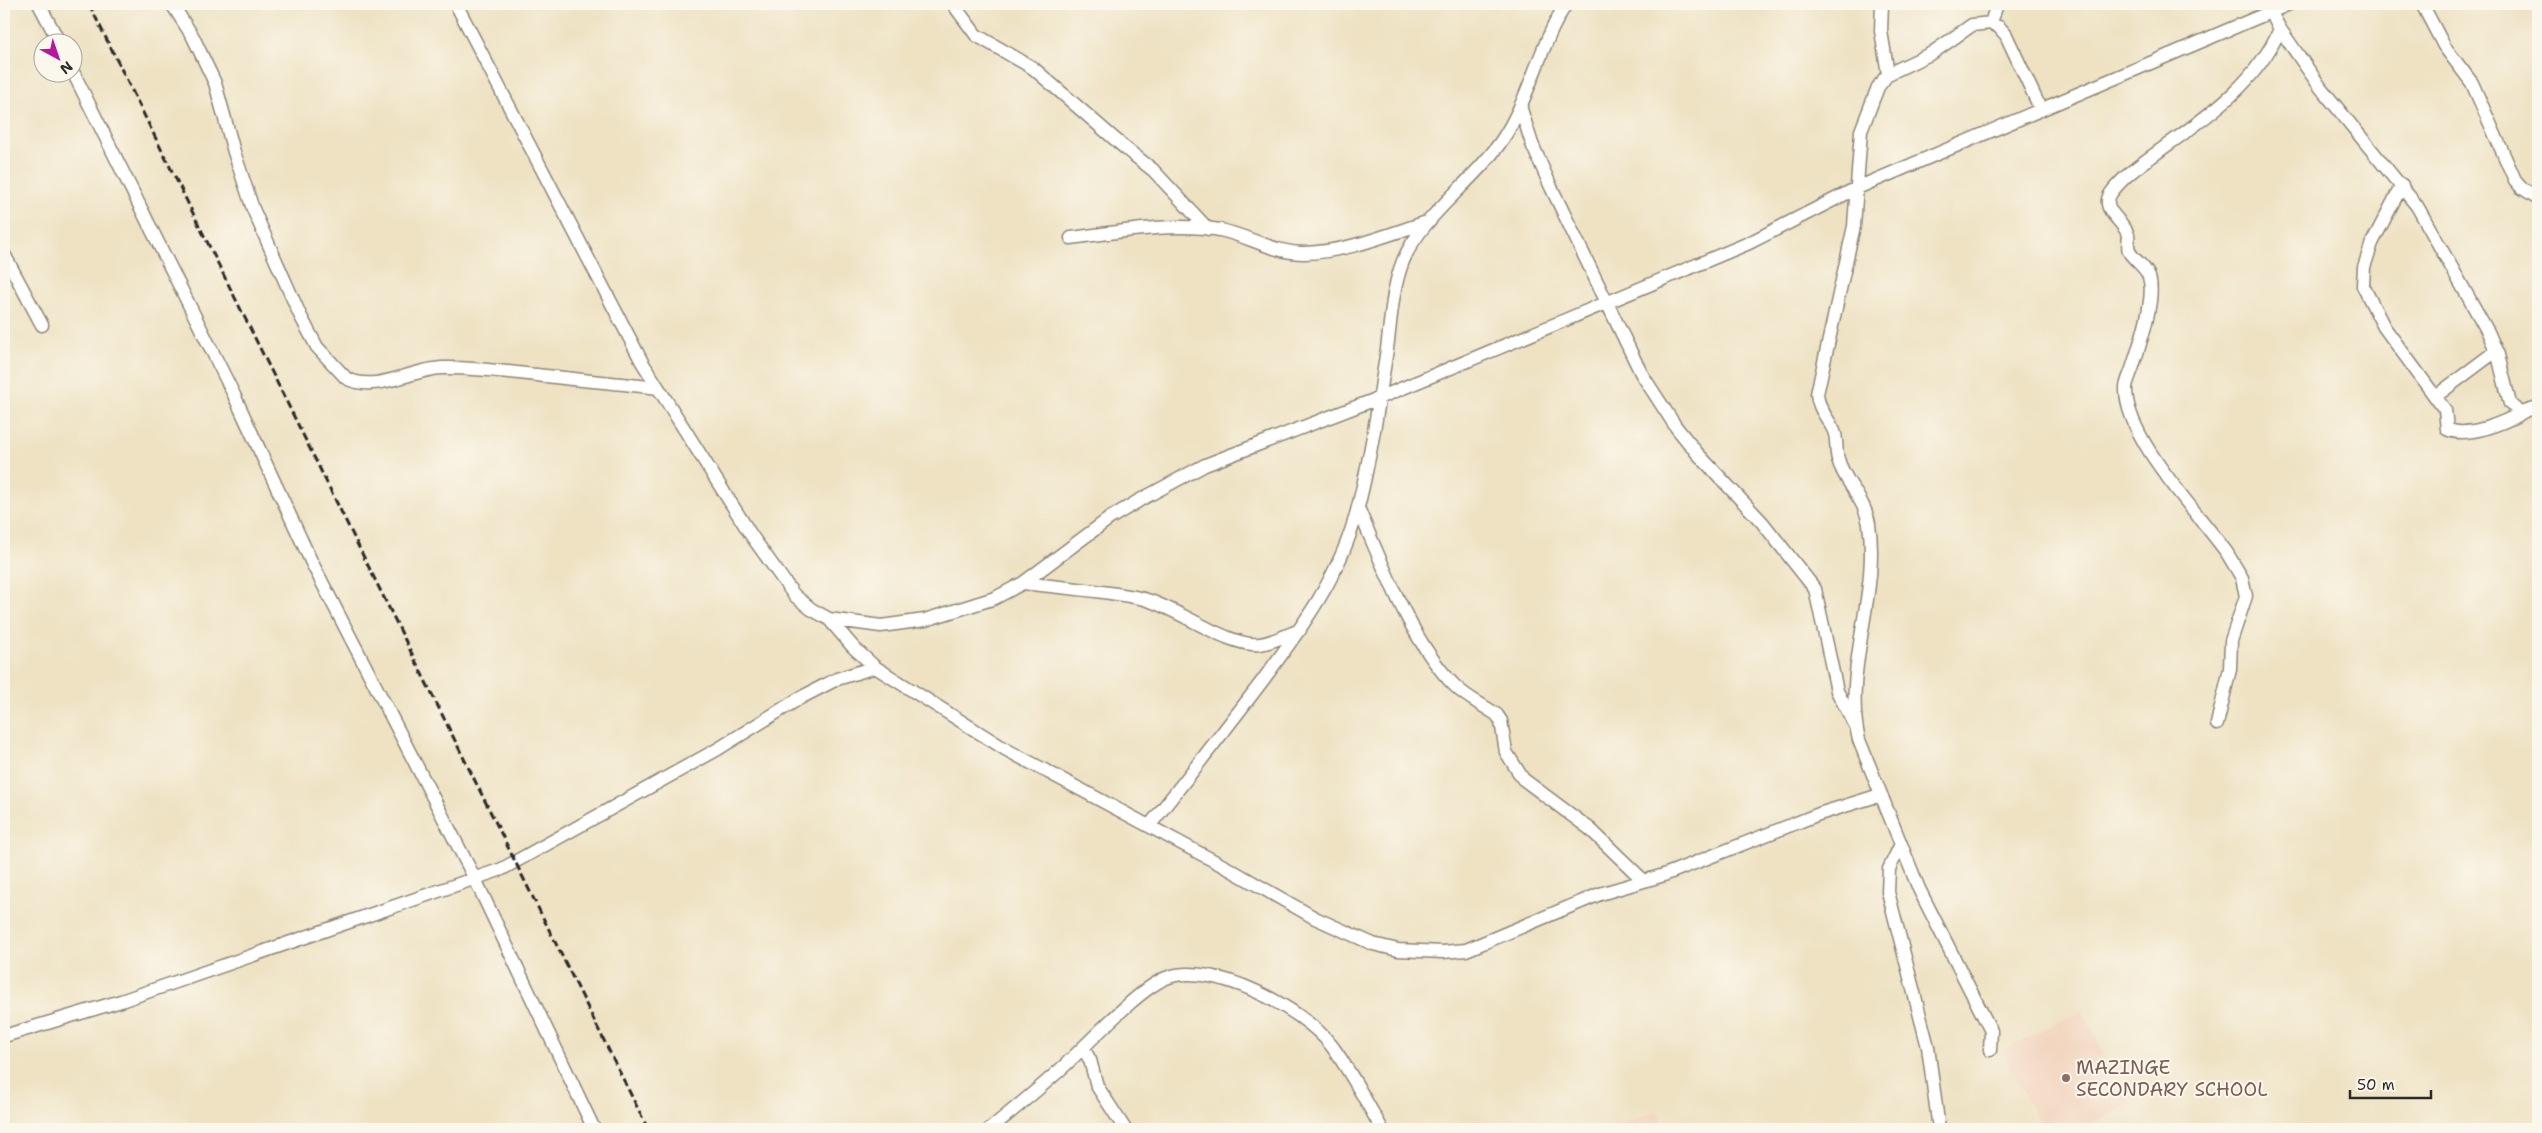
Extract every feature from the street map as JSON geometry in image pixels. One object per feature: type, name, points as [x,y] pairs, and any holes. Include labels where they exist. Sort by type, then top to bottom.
[{"type":"street","points":[[172,4],[192,37],[215,83],[252,209],[300,315],[317,347],[346,378],[352,381],[374,382],[424,370],[464,369],[588,379],[658,388]]},
{"type":"street","points":[[456,4],[564,214],[658,388],[724,496],[777,572],[794,595],[811,609],[829,619],[853,647],[875,667],[1005,749],[1150,826],[1315,918],[1373,944],[1398,950],[1443,952],[1466,950],[1578,903],[1644,881],[1819,814],[1880,795]]},
{"type":"street","points":[[953,4],[976,35],[1033,68],[1124,148],[1153,170],[1208,229]]},
{"type":"street","points":[[1150,826],[1300,630],[1328,586],[1347,544],[1358,508],[1379,398],[1399,274],[1414,242],[1430,221],[1488,159],[1521,108],[1537,64],[1566,4]]},
{"type":"street","points":[[1882,4],[1881,31],[1888,74]]},
{"type":"street","points":[[1990,23],[1997,4]]},
{"type":"street","points":[[829,619],[881,626],[925,620],[984,602],[1023,583],[1110,518],[1205,465],[1379,398],[1749,243],[1858,188],[2041,110],[2268,8],[2289,4]]},
{"type":"street","points":[[2422,4],[2444,46],[2472,83],[2515,180],[2522,188],[2538,198]]},
{"type":"street","points":[[43,5],[55,32]]},
{"type":"street","points":[[2268,8],[2280,29],[2321,88],[2402,185],[2417,206],[2481,317],[2496,351],[2509,402],[2523,412]]},
{"type":"street","points":[[1855,726],[1857,666],[1869,582],[1869,525],[1865,510],[1840,464],[1834,431],[1820,408],[1818,394],[1848,261],[1858,188],[1858,155],[1864,119],[1878,87],[1888,74],[1932,53],[1972,25],[1990,23],[1999,27],[2006,35],[2041,110]]},
{"type":"street","points":[[2217,724],[2230,669],[2232,641],[2245,605],[2246,590],[2238,571],[2227,553],[2143,442],[2130,409],[2126,386],[2147,314],[2150,280],[2144,269],[2130,253],[2128,234],[2109,209],[2108,201],[2112,192],[2129,174],[2206,117],[2237,90],[2268,54],[2280,29]]},
{"type":"street","points":[[78,82],[234,395],[311,561],[475,879],[594,1129]]},
{"type":"street","points":[[1521,108],[1532,144],[1547,179],[1637,365],[1676,427],[1711,470],[1778,540],[1815,588],[1837,691],[1855,726],[1880,795],[1919,889],[1990,1031],[1990,1050]]},
{"type":"street","points":[[2402,185],[2372,243],[2364,267],[2363,286],[2384,327],[2446,411],[2445,425],[2451,430],[2469,432],[2508,421],[2523,412],[2538,407]]},
{"type":"street","points":[[1071,238],[1145,229],[1208,229],[1243,236],[1287,252],[1328,252],[1430,221]]},
{"type":"street","points":[[4,254],[42,325]]},
{"type":"street","points":[[2436,396],[2496,351]]},
{"type":"street","points":[[1358,508],[1390,580],[1433,659],[1456,687],[1497,715],[1501,721],[1506,752],[1523,779],[1590,829],[1644,881]]},
{"type":"street","points":[[1023,583],[1066,587],[1143,599],[1163,605],[1226,637],[1242,643],[1259,644],[1300,630]]},
{"type":"street","points":[[4,1036],[121,1001],[502,869],[677,773],[800,698],[837,679],[875,667]]},
{"type":"street","points":[[1901,844],[1889,869],[1888,892],[1928,1047],[1939,1129]]},
{"type":"street","points":[[990,1129],[1131,1004],[1166,978],[1176,976],[1208,976],[1241,984],[1261,993],[1317,1030],[1331,1045],[1382,1129]]},
{"type":"street","points":[[1083,1048],[1090,1060],[1096,1086],[1125,1129]]},
{"type":"shaded area","name":"MAZINGE SECONDARY SCHOOL","points":[[2082,1010],[2130,1104],[2081,1129],[2042,1129],[2002,1051]]},
{"type":"shaded area","points":[[1657,1110],[1665,1129],[1610,1129]]},
{"type":"railway","points":[[89,4],[648,1129]]},
{"type":"place","name":"MAZINGE SECONDARY SCHOOL","points":[[2066,1078]]}]
